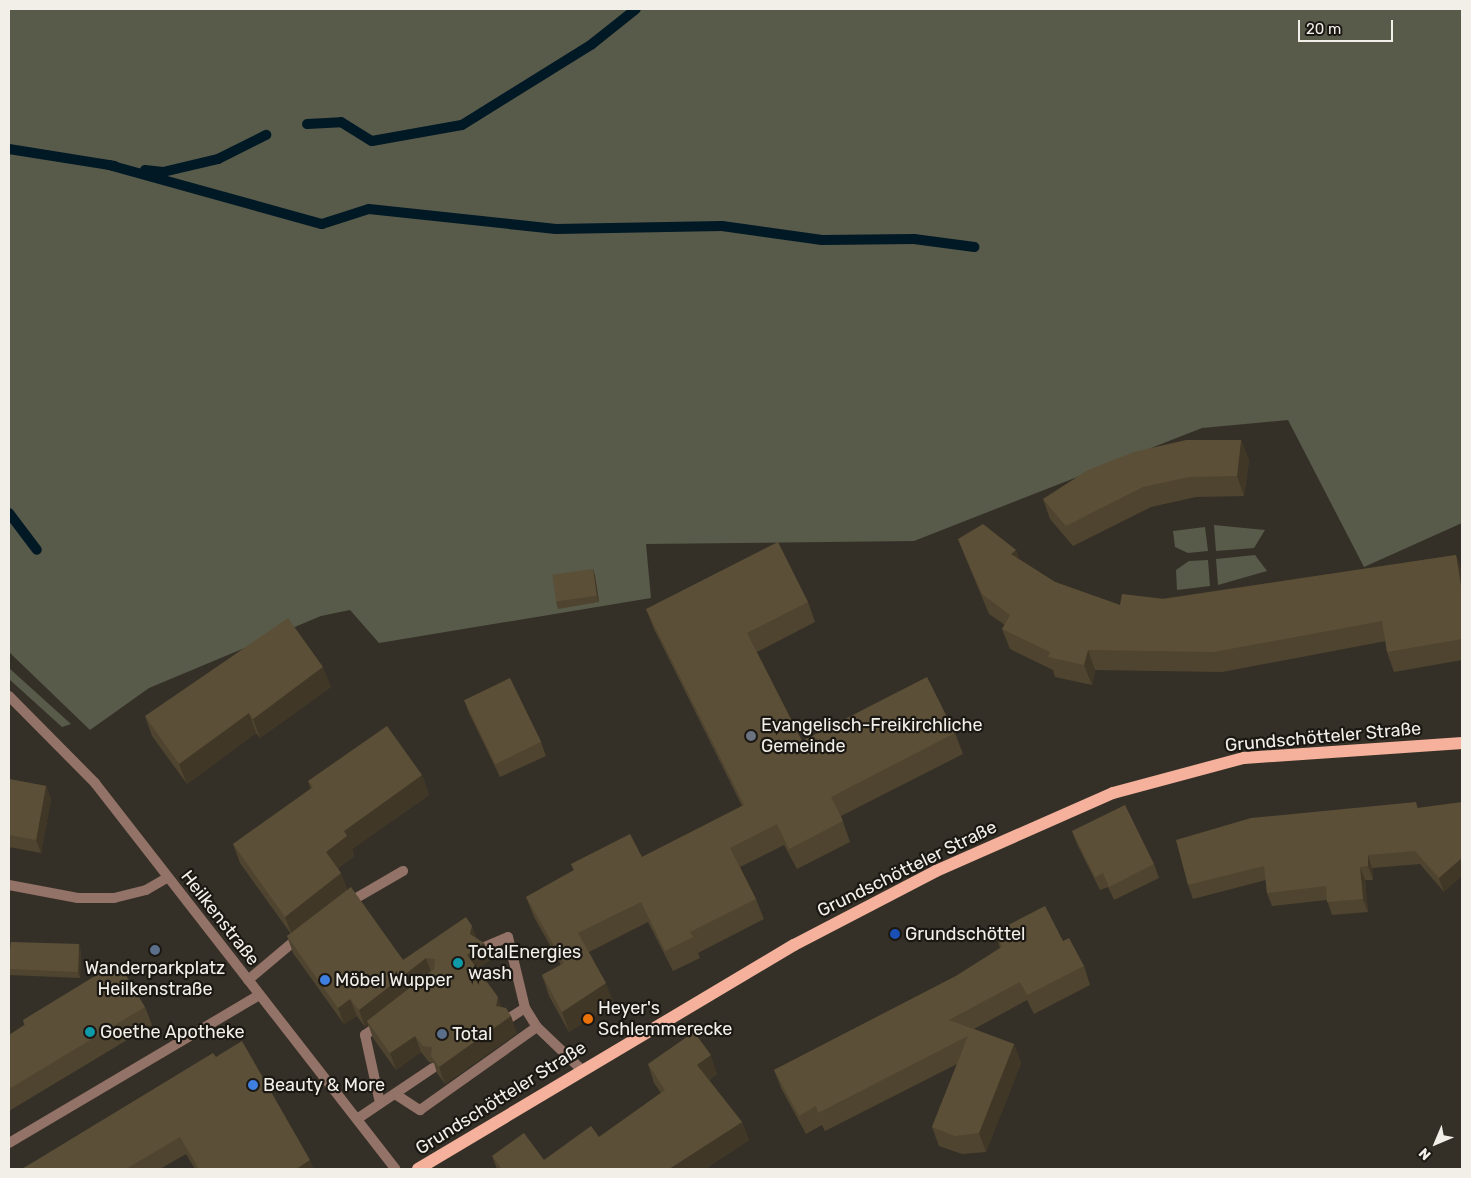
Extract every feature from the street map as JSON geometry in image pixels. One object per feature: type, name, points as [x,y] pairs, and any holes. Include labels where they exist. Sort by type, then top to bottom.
[{"type":"main road","name":"Grundschötteler Straße","points":[[418,1169],[581,1069],[787,949],[927,876],[1113,793],[1244,758],[1462,743]]},
{"type":"street","name":"Heilkenstraße","points":[[9,696],[95,783],[259,995],[360,1117],[396,1169]]},
{"type":"street","points":[[337,910],[403,871]]},
{"type":"street","points":[[9,885],[78,898],[114,898],[146,890],[167,878]]},
{"type":"street","points":[[248,980],[307,932]]},
{"type":"street","points":[[482,948],[508,937],[525,1008],[537,1026],[581,1069]]},
{"type":"street","points":[[9,1143],[259,995]]},
{"type":"street","points":[[508,1019],[525,1008]]},
{"type":"street","points":[[380,1103],[365,1036],[394,1013]]},
{"type":"street","points":[[395,1094],[420,1110],[537,1026]]},
{"type":"street","points":[[360,1117],[433,1068]]},
{"type":"green space","points":[[9,9],[1462,9],[1462,523],[1364,567],[1288,420],[1202,428],[914,541],[646,544],[651,598],[379,643],[350,610],[321,616],[149,688],[90,730],[9,652]]},
{"type":"green space","points":[[1214,525],[1265,530],[1254,548],[1216,551]]},
{"type":"green space","points":[[1205,527],[1208,551],[1188,553],[1175,547],[1173,531]]},
{"type":"green space","points":[[1255,555],[1267,571],[1218,585],[1216,559]]},
{"type":"green space","points":[[1208,560],[1210,586],[1177,590],[1176,570],[1189,561]]},
{"type":"green space","points":[[9,668],[71,724],[62,727],[9,679]]},
{"type":"building","points":[[1186,440],[1241,440],[1237,476],[1189,477],[1143,487],[1066,526],[1043,499],[1088,470],[1134,452]]},
{"type":"building","points":[[983,524],[1016,550],[1011,554],[1055,582],[1120,605],[1122,594],[1164,599],[1456,555],[1462,592],[1462,639],[1387,652],[1382,621],[1214,652],[1088,650],[1084,665],[1048,657],[1050,652],[1002,629],[1010,615],[982,594],[958,539]]},
{"type":"building","points":[[778,542],[808,602],[747,633],[802,741],[927,677],[955,733],[831,797],[843,821],[789,849],[777,824],[730,848],[756,899],[690,932],[693,937],[665,951],[641,902],[578,933],[606,983],[562,1012],[542,975],[564,963],[526,897],[574,870],[571,864],[630,834],[642,857],[744,805],[646,609]]},
{"type":"building","points":[[593,569],[597,596],[556,601],[552,575]]},
{"type":"building","points":[[288,618],[323,667],[253,719],[249,713],[179,764],[145,716]]},
{"type":"building","points":[[510,678],[541,742],[495,764],[464,700]]},
{"type":"building","points":[[387,726],[422,775],[344,831],[347,836],[326,852],[341,873],[285,917],[233,844],[313,787],[308,781]]},
{"type":"building","points":[[9,779],[46,786],[36,840],[9,835]]},
{"type":"building","points":[[1416,802],[1417,808],[1462,802],[1462,858],[1439,878],[1415,851],[1368,855],[1368,866],[1360,867],[1363,899],[1327,902],[1326,886],[1267,893],[1264,866],[1188,885],[1176,840],[1251,818]]},
{"type":"building","points":[[1125,805],[1154,864],[1109,887],[1103,873],[1095,877],[1072,831]]},
{"type":"building","points":[[351,887],[403,960],[466,917],[472,926],[470,934],[484,943],[467,955],[498,997],[496,1006],[506,1008],[511,1016],[439,1067],[431,1056],[432,1047],[423,1046],[415,1036],[390,1053],[367,1021],[434,969],[435,959],[426,958],[359,1010],[350,999],[338,1008],[287,936]]},
{"type":"building","points":[[1045,906],[1063,941],[1069,938],[1084,966],[1027,995],[1020,982],[949,1020],[1014,1044],[979,1133],[955,1136],[932,1127],[968,1036],[818,1113],[816,1106],[799,1116],[774,1070],[956,976],[1002,947],[995,932]]},
{"type":"building","points":[[11,942],[79,944],[78,972],[9,969]]},
{"type":"building","points":[[118,962],[145,1007],[9,1089],[9,1035],[25,1025],[23,1020]]},
{"type":"building","points":[[694,1032],[711,1055],[697,1065],[742,1122],[669,1169],[502,1169],[492,1156],[524,1133],[544,1160],[591,1126],[599,1137],[665,1090],[648,1064]]},
{"type":"building","points":[[242,1041],[310,1160],[296,1169],[199,1169],[180,1137],[126,1169],[22,1169],[213,1053],[216,1057]]},
{"type":"waterway","points":[[307,124],[341,122],[372,141],[462,125],[592,44],[636,9]]},
{"type":"waterway","points":[[145,170],[163,172],[218,159],[266,135]]},
{"type":"waterway","points":[[9,149],[115,166]]},
{"type":"waterway","points":[[109,165],[322,224],[369,209],[556,229],[722,226],[822,240],[914,239],[974,247]]},
{"type":"waterway","points":[[9,513],[37,550]]},
{"type":"place","name":"Evangelisch-Freikirchliche Gemeinde","points":[[751,736]]},
{"type":"place","name":"Grundschöttel","points":[[895,934]]},
{"type":"place","name":"Wanderparkplatz Heilkenstraße","points":[[155,950]]},
{"type":"place","name":"TotalEnergies wash","points":[[458,963]]},
{"type":"place","name":"Möbel Wupper","points":[[325,980]]},
{"type":"place","name":"Heyer's Schlemmerecke","points":[[588,1019]]},
{"type":"place","name":"Goethe Apotheke","points":[[90,1032]]},
{"type":"place","name":"Total","points":[[442,1034]]},
{"type":"place","name":"Beauty & More","points":[[253,1085]]}]
